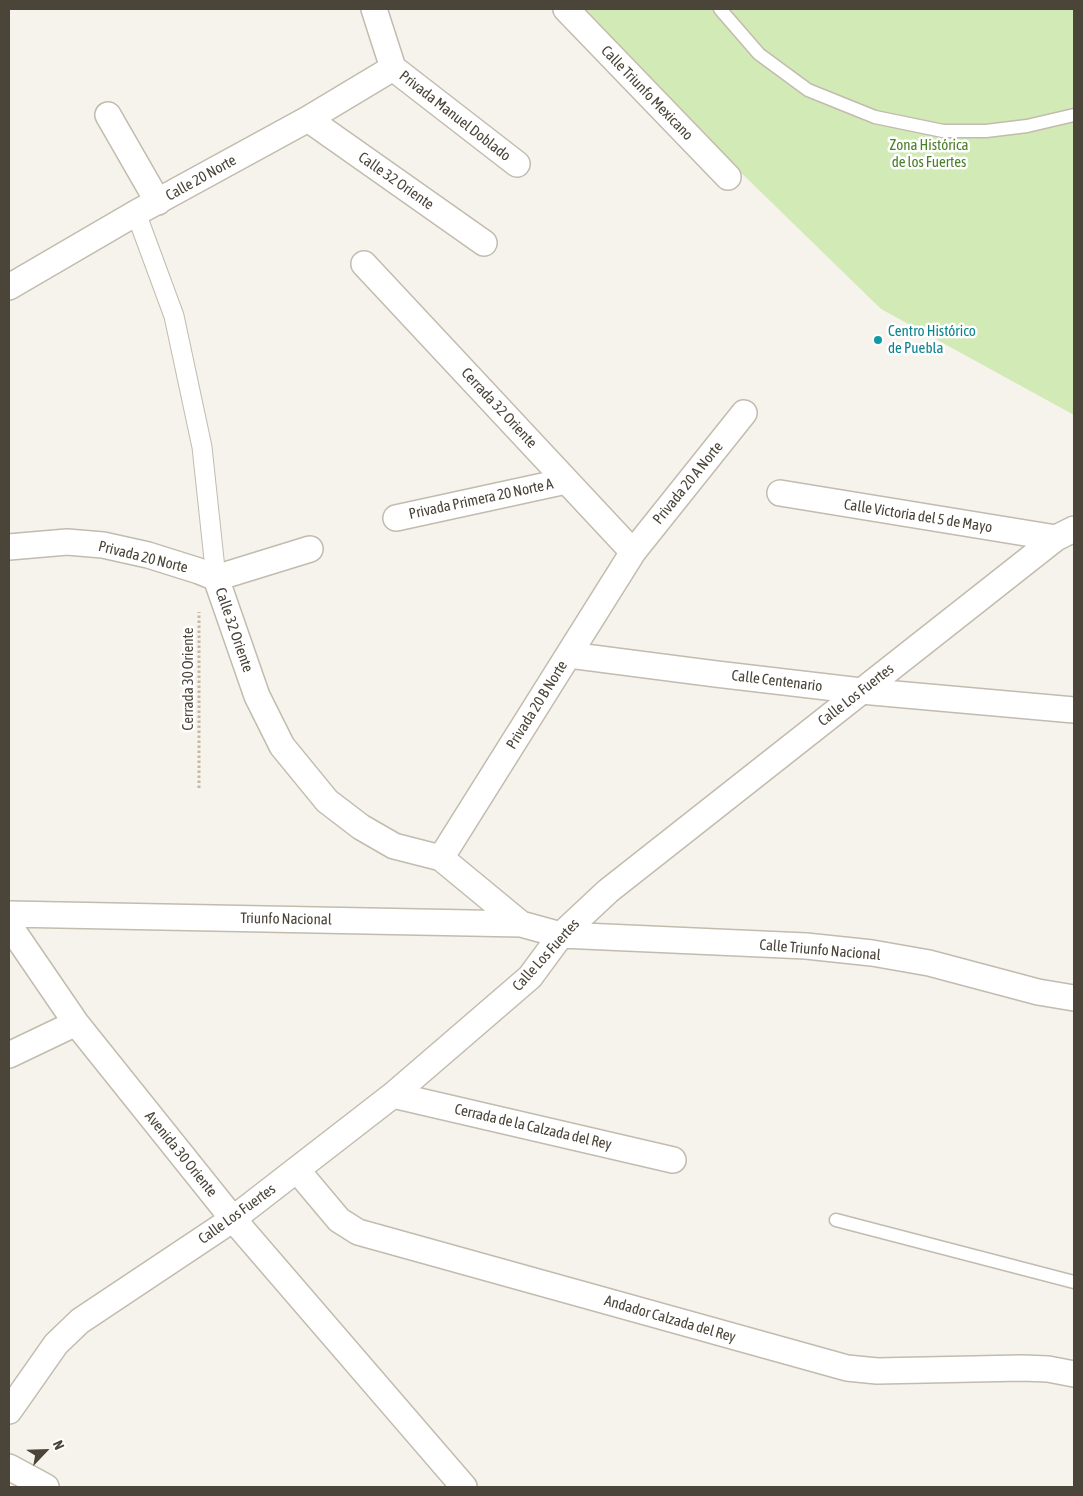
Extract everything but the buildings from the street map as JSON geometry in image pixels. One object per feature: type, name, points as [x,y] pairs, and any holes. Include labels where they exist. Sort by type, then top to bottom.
[{"type":"street","points":[[374,9],[393,68]]},
{"type":"street","name":"Calle Triunfo Mexicano","points":[[566,9],[728,177]]},
{"type":"street","name":"Calle 20 Norte","points":[[9,288],[147,208],[308,119],[393,68]]},
{"type":"street","name":"Privada Manuel Doblado","points":[[393,68],[518,164]]},
{"type":"street","points":[[108,115],[147,208]]},
{"type":"street","name":"Calle 32 Oriente","points":[[308,119],[484,243]]},
{"type":"street","name":"Calle 32 Oriente","points":[[147,208],[174,316],[202,447],[216,578],[257,696],[282,746],[326,801],[362,827],[394,846],[440,858],[521,924]]},
{"type":"street","name":"Cerrada 32 Oriente","points":[[364,264],[633,552]]},
{"type":"street","name":"Privada 20 A Norte","points":[[633,552],[744,413]]},
{"type":"street","name":"Privada Primera 20 Norte A","points":[[396,518],[566,481]]},
{"type":"street","name":"Calle Victoria del 5 de Mayo","points":[[780,493],[1065,534]]},
{"type":"street","name":"Calle Los Fuertes","points":[[9,1411],[56,1344],[80,1321],[233,1219],[393,1095],[530,977],[561,935],[608,890],[861,691],[1065,534]]},
{"type":"street","name":"Privada 20 Norte","points":[[9,547],[67,542],[102,545],[148,555],[200,571],[216,578]]},
{"type":"street","points":[[216,578],[310,550]]},
{"type":"street","name":"Privada 20 B Norte","points":[[440,858],[633,552]]},
{"type":"street","name":"Calle Centenario","points":[[569,655],[861,691],[1074,710]]},
{"type":"street","name":"Triunfo Nacional","points":[[9,914],[521,924],[561,935]]},
{"type":"street","name":"Avenida 30 Oriente","points":[[9,925],[76,1023],[233,1219],[464,1487]]},
{"type":"street","name":"Calle Triunfo Nacional","points":[[561,935],[806,946],[872,953],[929,963],[1038,992],[1074,998]]},
{"type":"street","points":[[9,1055],[76,1023]]},
{"type":"street","name":"Cerrada de la Calzada del Rey","points":[[393,1095],[673,1160]]},
{"type":"street","name":"Andador Calzada del Rey","points":[[298,1170],[339,1220],[358,1232],[847,1368],[877,1371],[1030,1368],[1074,1374]]},
{"type":"street","points":[[9,1467],[46,1487]]},
{"type":"lane","points":[[720,9],[759,54],[808,90],[875,117],[943,131],[986,131],[1027,126],[1074,115]]},
{"type":"lane","points":[[836,1220],[1074,1282]]},
{"type":"path","name":"Cerrada 30 Oriente","points":[[199,788],[200,610]]},
{"type":"green space","name":"Zona Histórica de los Fuertes","points":[[573,9],[1074,9],[1074,415],[881,309]]},
{"type":"place","name":"Centro Histórico de Puebla","points":[[878,340]]}]
